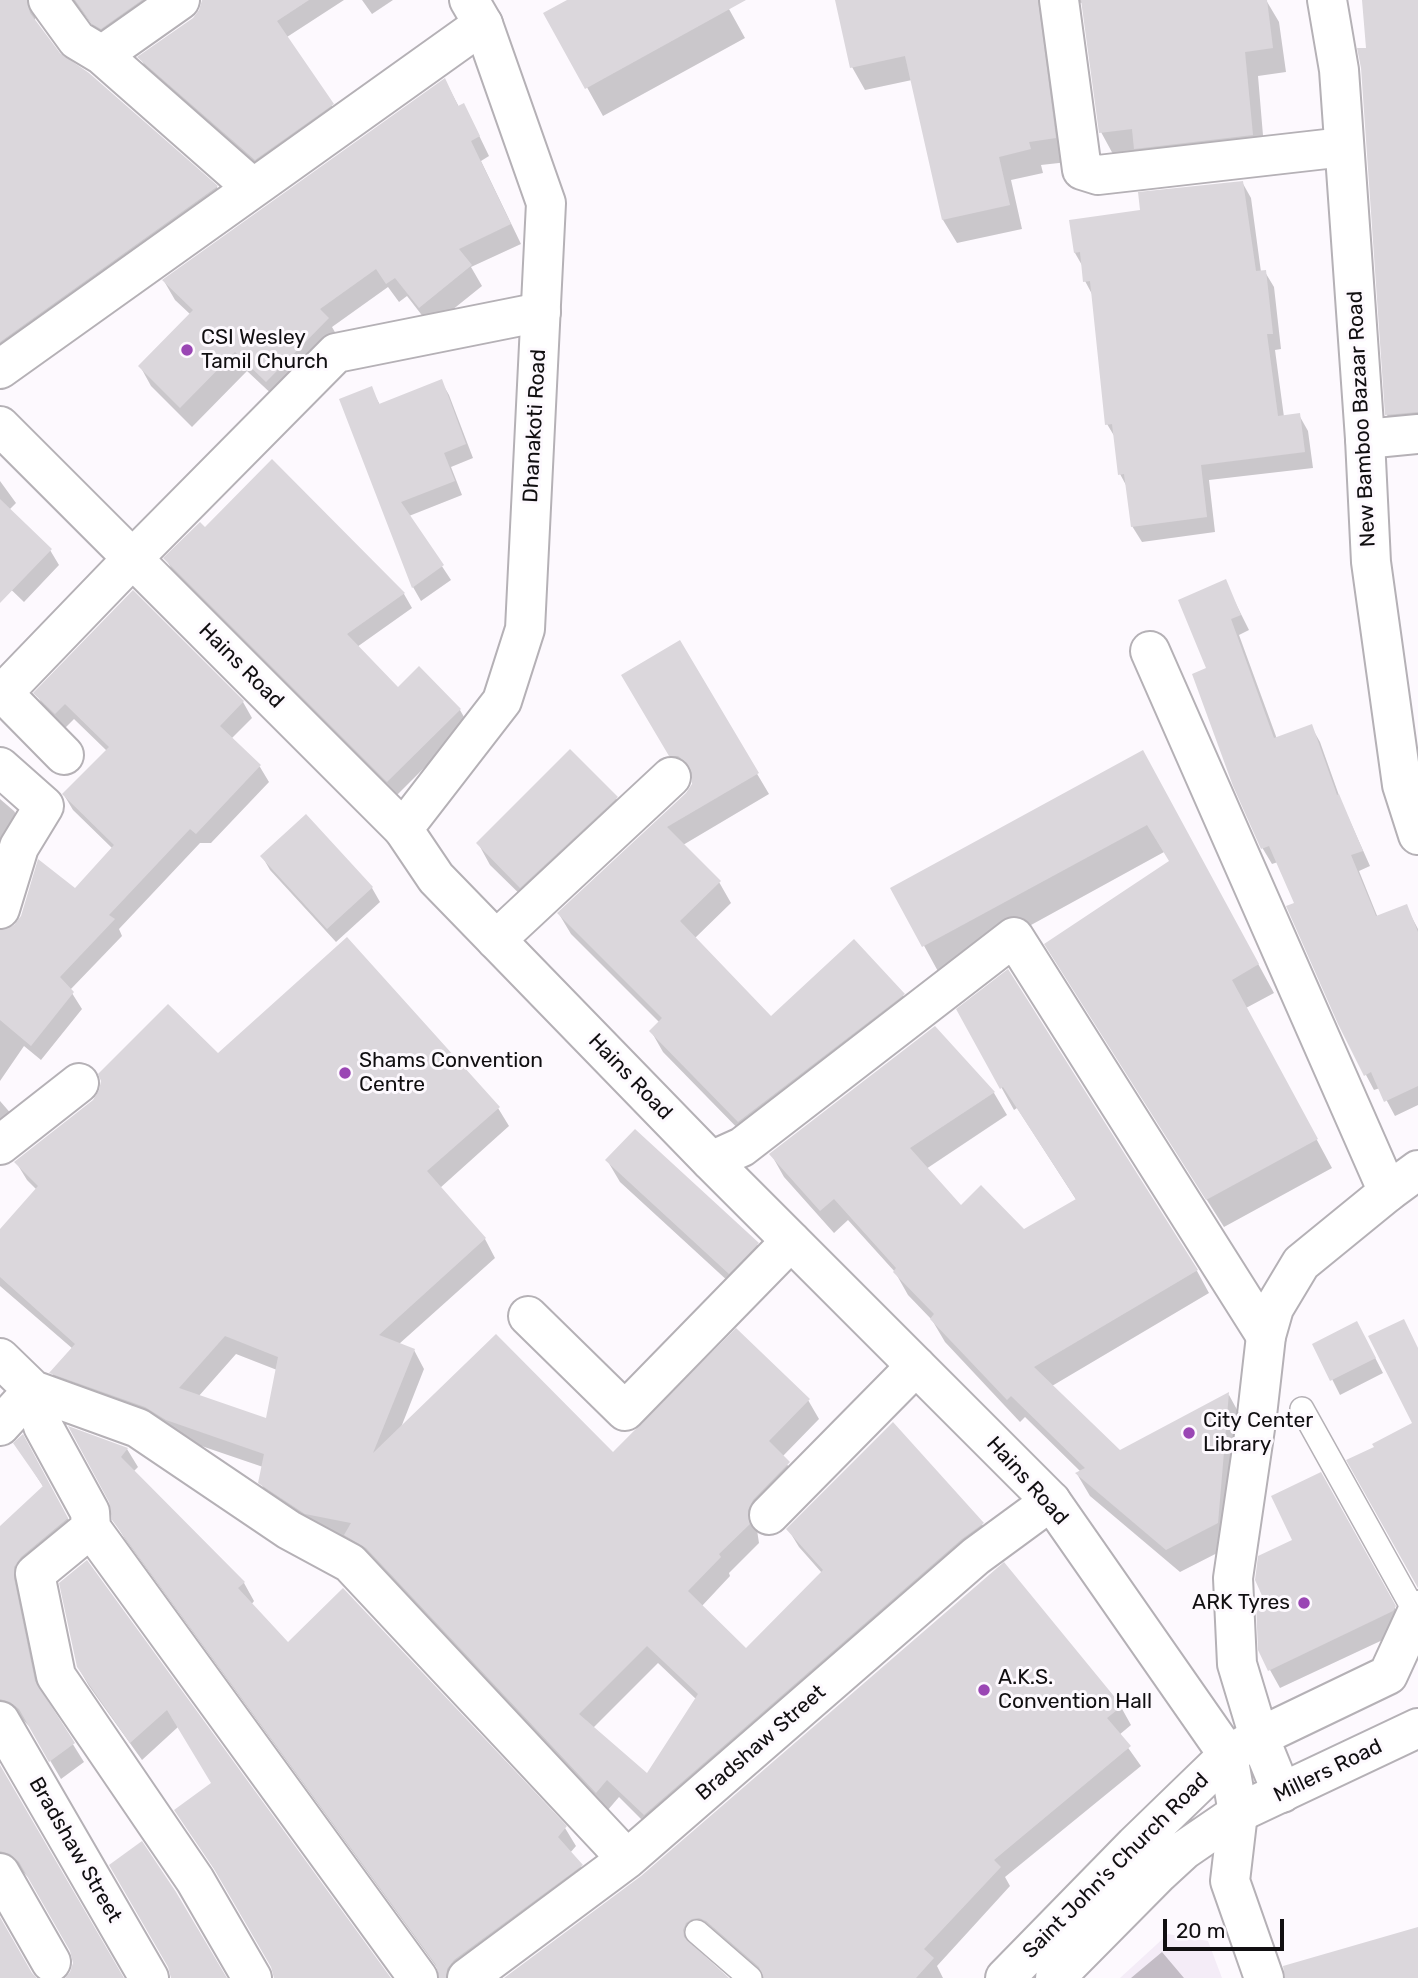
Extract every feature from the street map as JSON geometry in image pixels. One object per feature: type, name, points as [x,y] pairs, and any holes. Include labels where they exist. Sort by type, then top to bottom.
[{"type":"street","points":[[48,0],[77,40],[102,55],[253,188]]},
{"type":"street","points":[[102,55],[180,0]]},
{"type":"street","points":[[1059,0],[1082,170],[1098,174],[1344,147]]},
{"type":"street","name":"New Bamboo Bazaar Road","points":[[1327,0],[1339,70],[1371,562],[1402,785],[1418,835]]},
{"type":"street","points":[[0,369],[253,188],[476,12]]},
{"type":"street","name":"Dhanakoti Road","points":[[404,829],[502,701],[525,629],[546,203],[476,12]]},
{"type":"street","points":[[64,755],[1,693],[336,353],[541,312]]},
{"type":"street","name":"Hains Road","points":[[0,426],[404,829],[436,878],[711,1161],[1051,1501],[1257,1739]]},
{"type":"street","points":[[1365,439],[1418,435]]},
{"type":"street","points":[[1150,651],[1403,1181],[1301,1263],[1274,1308],[1266,1336],[1233,1578],[1237,1664],[1257,1739],[1282,1793]]},
{"type":"street","points":[[0,768],[44,806],[19,847],[0,909]]},
{"type":"street","points":[[496,940],[671,777]]},
{"type":"street","points":[[711,1161],[742,1147],[1014,937],[1266,1336]]},
{"type":"street","points":[[0,1145],[79,1083]]},
{"type":"street","points":[[528,1316],[625,1411],[791,1241]]},
{"type":"street","points":[[0,1359],[33,1390],[138,1428],[289,1530],[350,1563],[627,1860]]},
{"type":"street","points":[[769,1515],[916,1366]]},
{"type":"street","points":[[0,1426],[33,1390]]},
{"type":"street","points":[[33,1390],[43,1426],[90,1512],[91,1528],[418,1978]]},
{"type":"street","name":"Bradshaw Street","points":[[467,1978],[627,1860],[976,1556],[1051,1501]]},
{"type":"street","points":[[91,1528],[35,1574],[55,1676],[195,1880],[252,1978]]},
{"type":"street","points":[[1403,1669],[1417,1611]]},
{"type":"street","name":"Saint John's Church Road","points":[[1004,1978],[1135,1845],[1257,1739],[1403,1669]]},
{"type":"street","name":"Bradshaw Street","points":[[0,1721],[149,1978]]},
{"type":"street","name":"Millers Road","points":[[1238,1813],[1418,1728]]},
{"type":"street","points":[[1257,1739],[1238,1813],[1230,1881],[1264,1978]]},
{"type":"street","name":"Saint John's Church Road","points":[[1055,1978],[1167,1865],[1238,1813]]},
{"type":"street","points":[[0,1873],[51,1962]]},
{"type":"lane","points":[[1302,1409],[1417,1611]]},
{"type":"lane","points":[[698,1931],[750,1978]]},
{"type":"shaded area","points":[[1168,1934],[1208,1941],[1222,1978],[1120,1978]]},
{"type":"building","points":[[0,0],[27,0],[30,13],[60,53],[89,73],[218,186],[0,342]]},
{"type":"building","points":[[75,0],[142,0],[101,29],[92,24]]},
{"type":"building","points":[[202,0],[309,0],[277,21],[334,104],[255,160],[137,57],[193,18]]},
{"type":"building","points":[[567,0],[746,0],[585,89],[543,13]]},
{"type":"building","points":[[835,0],[1038,0],[1056,138],[1029,142],[1031,149],[999,157],[1010,205],[942,220],[905,56],[850,68]]},
{"type":"building","points":[[1081,0],[1267,0],[1273,48],[1245,52],[1253,135],[1134,149],[1132,129],[1099,133]]},
{"type":"building","points":[[1362,0],[1418,0],[1418,412],[1385,415],[1361,68],[1357,48],[1366,48]]},
{"type":"building","points":[[445,78],[458,106],[464,103],[480,136],[471,141],[511,224],[459,249],[472,265],[419,308],[395,278],[386,284],[376,269],[320,309],[329,318],[266,382],[235,352],[180,408],[138,366],[193,310],[162,280]]},
{"type":"building","points":[[1243,181],[1256,271],[1266,270],[1273,334],[1267,334],[1278,416],[1300,413],[1305,452],[1201,465],[1207,517],[1131,527],[1124,474],[1118,475],[1112,424],[1105,425],[1090,281],[1083,282],[1080,252],[1074,253],[1069,220],[1140,210],[1138,192]]},
{"type":"building","points":[[442,379],[466,444],[444,453],[455,481],[401,502],[444,565],[412,588],[339,399],[372,386],[379,404]]},
{"type":"building","points":[[272,459],[405,593],[347,634],[398,687],[419,666],[461,709],[387,782],[163,558],[200,522],[205,527]]},
{"type":"building","points":[[0,499],[52,549],[0,603]]},
{"type":"building","points":[[1226,579],[1241,615],[1231,619],[1274,738],[1312,724],[1337,795],[1339,794],[1363,851],[1351,855],[1376,916],[1407,904],[1418,932],[1418,1086],[1384,1102],[1371,1072],[1364,1076],[1338,1024],[1286,906],[1294,903],[1269,846],[1261,849],[1233,786],[1192,674],[1206,668],[1178,600]]},
{"type":"building","points":[[133,590],[244,701],[220,726],[261,765],[196,834],[190,829],[109,915],[115,919],[60,977],[74,992],[31,1046],[0,1020],[0,930],[14,925],[21,916],[38,859],[75,888],[114,845],[62,794],[109,747],[65,704],[55,714],[33,693]]},
{"type":"building","points":[[680,640],[759,773],[667,827],[721,881],[680,921],[771,1016],[854,939],[905,994],[738,1122],[649,1031],[662,1018],[557,913],[686,793],[692,784],[692,773],[687,763],[678,756],[669,756],[621,675]]},
{"type":"building","points":[[570,749],[618,797],[520,888],[476,843]]},
{"type":"building","points":[[1143,750],[1259,964],[1232,980],[1318,1139],[1206,1200],[1044,944],[1169,861],[1147,825],[922,947],[890,888]]},
{"type":"building","points":[[306,814],[373,887],[327,929],[260,856]]},
{"type":"building","points":[[347,937],[500,1107],[427,1171],[486,1238],[379,1335],[415,1349],[373,1453],[496,1334],[613,1452],[736,1328],[810,1399],[769,1441],[790,1462],[753,1500],[748,1510],[750,1524],[719,1554],[721,1557],[688,1591],[746,1648],[823,1570],[786,1529],[893,1422],[984,1523],[962,1539],[644,1815],[607,1780],[596,1793],[366,1548],[344,1535],[351,1523],[305,1514],[258,1483],[264,1454],[166,1420],[145,1407],[49,1373],[75,1344],[0,1277],[0,1229],[38,1186],[14,1162],[93,1100],[101,1081],[98,1074],[168,1004],[218,1053]],"holes":[[[225,1336],[278,1357],[266,1418],[179,1388]],[[647,1646],[698,1694],[647,1773],[579,1714]]]},
{"type":"building","points":[[1008,969],[1198,1270],[1034,1367],[1120,1450],[1229,1392],[1218,1523],[1166,1550],[1075,1473],[1085,1468],[1011,1396],[1007,1400],[930,1319],[934,1314],[893,1272],[896,1268],[834,1199],[820,1211],[769,1154],[935,1026],[995,1092],[910,1148],[961,1205],[981,1185],[1024,1229],[1076,1199],[1003,1087],[1000,1089],[956,1009]]},
{"type":"building","points":[[635,1129],[759,1243],[729,1274],[605,1160]]},
{"type":"building","points":[[1404,1319],[1418,1348],[1418,1588],[1346,1460],[1374,1447],[1372,1444],[1412,1423],[1368,1336]]},
{"type":"building","points":[[1357,1321],[1376,1358],[1330,1381],[1312,1344]]},
{"type":"building","points":[[68,1426],[128,1448],[121,1457],[245,1582],[238,1588],[288,1642],[343,1588],[567,1826],[558,1837],[583,1865],[454,1960],[447,1969],[446,1978],[439,1978],[436,1965],[112,1520],[109,1502]]},
{"type":"building","points":[[23,1434],[68,1518],[21,1557],[14,1567],[35,1681],[75,1743],[49,1762],[19,1709],[0,1699],[0,1526],[43,1486],[13,1443]]},
{"type":"building","points":[[1321,1472],[1396,1606],[1393,1611],[1268,1671],[1258,1650],[1256,1604],[1264,1600],[1255,1580],[1258,1556],[1292,1540],[1271,1496]]},
{"type":"building","points":[[87,1560],[391,1978],[274,1978],[271,1967],[214,1869],[174,1810],[211,1783],[167,1710],[130,1743],[77,1667],[59,1583]]},
{"type":"building","points":[[1004,1562],[1122,1706],[1107,1718],[1131,1746],[994,1860],[1001,1867],[924,1949],[934,1958],[916,1978],[764,1978],[759,1967],[706,1921],[699,1918],[686,1923],[684,1937],[729,1978],[504,1978],[641,1876]]},
{"type":"building","points":[[0,1765],[124,1978],[65,1978],[73,1963],[70,1951],[19,1862],[10,1854],[0,1851]]},
{"type":"building","points":[[142,1841],[227,1978],[171,1978],[168,1967],[109,1865]]},
{"type":"building","points":[[0,1917],[32,1973],[37,1978],[0,1978]]},
{"type":"building","points":[[1418,1927],[1418,1978],[1285,1978],[1283,1966]]},
{"type":"place","name":"CSI Wesley Tamil Church","points":[[187,350]]},
{"type":"place","name":"Shams Convention Centre","points":[[345,1073]]},
{"type":"place","name":"City Center Library","points":[[1189,1433]]},
{"type":"place","name":"ARK Tyres","points":[[1304,1603]]},
{"type":"place","name":"A.K.S. Convention Hall","points":[[984,1690]]}]
